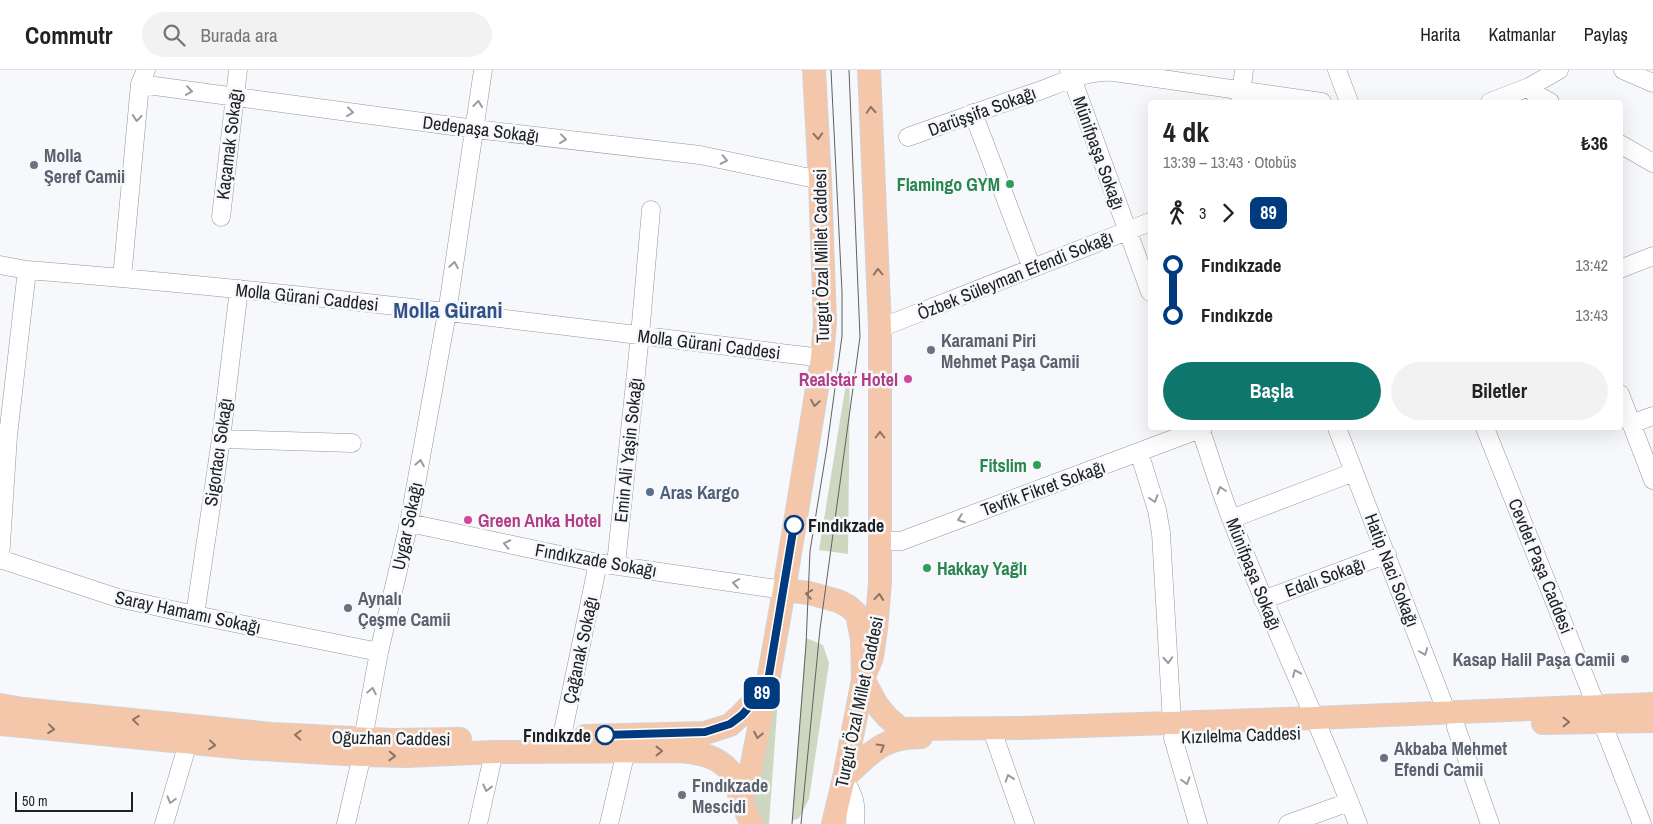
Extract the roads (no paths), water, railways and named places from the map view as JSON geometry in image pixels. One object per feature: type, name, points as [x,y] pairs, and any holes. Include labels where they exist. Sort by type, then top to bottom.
[{"type":"main road","name":"Turgut Özal Millet Caddesi","points":[[737,824],[741,797],[750,774],[767,687],[822,358],[825,322],[814,70]]},
{"type":"main road","name":"Turgut Özal Millet Caddesi","points":[[833,824],[863,679],[872,657],[880,583],[880,328],[869,70]]},
{"type":"main road","points":[[784,590],[809,593],[838,601],[848,606],[857,614],[862,640],[863,679]]},
{"type":"main road","name":"Kızılelma Caddesi","points":[[863,679],[877,705],[887,718],[901,729],[992,732],[1172,730],[1599,714],[1653,704]]},
{"type":"main road","name":"Oğuzhan Caddesi","points":[[495,745],[562,736],[705,732],[730,724],[742,715],[767,687]]},
{"type":"main road","name":"Oğuzhan Caddesi","points":[[0,720],[23,709],[189,734],[272,734],[362,747],[392,740],[626,751],[682,751],[701,754],[725,765],[730,771],[752,824]]},
{"type":"main road","name":"Kızılelma Caddesi","points":[[1599,714],[1653,721]]},
{"type":"main road","name":"Kızılelma Caddesi","points":[[844,778],[880,745],[903,737],[992,732]]},
{"type":"street","name":"Kaçamak Sokağı","points":[[221,217],[238,70]]},
{"type":"street","name":"Uygar Sokağı","points":[[346,824],[379,652],[409,523],[447,313],[483,70]]},
{"type":"street","points":[[1240,96],[1244,70]]},
{"type":"street","points":[[1337,70],[1348,100]]},
{"type":"street","points":[[1524,95],[1543,70]]},
{"type":"street","points":[[1524,95],[1559,70]]},
{"type":"street","points":[[1623,70],[1653,83]]},
{"type":"street","name":"Darüşşifa Sokağı","points":[[908,137],[1071,74],[1100,71],[1114,71],[1240,96],[1295,100]]},
{"type":"street","name":"Münifpaşa Sokağı","points":[[1071,74],[1148,287]]},
{"type":"street","name":"Dedepaşa Sokağı","points":[[143,77],[234,97],[475,129],[700,155],[820,180]]},
{"type":"street","points":[[122,278],[143,77]]},
{"type":"street","points":[[1500,100],[1535,94],[1546,100]]},
{"type":"street","points":[[973,113],[1032,268]]},
{"type":"street","points":[[1623,146],[1653,163]]},
{"type":"street","name":"Emin Ali Yaşin Sokağı","points":[[616,564],[651,210]]},
{"type":"street","name":"Özbek Süleyman Efendi Sokağı","points":[[880,328],[1148,223]]},
{"type":"street","points":[[1623,268],[1653,256]]},
{"type":"street","name":"Molla Gürani Caddesi","points":[[0,266],[239,289],[822,358]]},
{"type":"street","points":[[0,560],[4,434],[27,270]]},
{"type":"street","name":"Sigortacı Sokağı","points":[[195,615],[221,439],[239,289]]},
{"type":"street","points":[[1623,402],[1653,480]]},
{"type":"street","points":[[1631,424],[1653,416]]},
{"type":"street","name":"Tevfik Fikret Sokağı","points":[[881,541],[900,541],[1196,430]]},
{"type":"street","name":"Münifpaşa Sokağı","points":[[1202,430],[1231,519],[1263,600],[1318,725],[1358,824]]},
{"type":"street","name":"Hatip Naci Sokağı","points":[[1337,430],[1452,720],[1490,824]]},
{"type":"street","name":"Cevdet Paşa Caddesi","points":[[1486,430],[1642,824]]},
{"type":"street","points":[[221,439],[352,443]]},
{"type":"street","points":[[1139,452],[1158,510],[1161,533],[1172,730],[1198,824]]},
{"type":"street","points":[[1231,519],[1354,472]]},
{"type":"street","name":"Fındıkzade Sokağı","points":[[409,523],[598,563],[616,564],[784,590]]},
{"type":"street","name":"Edalı Sokağı","points":[[1263,600],[1387,554]]},
{"type":"street","name":"Saray Hamamı Sokağı","points":[[0,560],[118,598],[379,652]]},
{"type":"street","name":"Çağanak Sokağı","points":[[562,736],[598,563]]},
{"type":"street","points":[[992,732],[1024,824]]},
{"type":"street","points":[[164,824],[189,734]]},
{"type":"street","points":[[478,824],[495,745]]},
{"type":"street","points":[[609,824],[626,751]]},
{"type":"street","points":[[844,778],[854,797],[856,808],[855,824]]},
{"type":"street","points":[[1288,824],[1349,802]]},
{"type":"tram line","points":[[792,824],[806,645],[810,551],[827,447],[842,336],[842,292],[831,70]]},
{"type":"tram line","points":[[801,824],[820,629],[860,337],[849,70]]},
{"type":"place","name":"Molla Şeref Camii","points":[[34,165]]},
{"type":"place","name":"Flamingo GYM","points":[[1010,184]]},
{"type":"place","name":"Karamani Piri Mehmet Paşa Camii","points":[[931,350]]},
{"type":"place","name":"Realstar Hotel","points":[[908,379]]},
{"type":"place","name":"Fitslim","points":[[1037,465]]},
{"type":"place","name":"Aras Kargo","points":[[650,492]]},
{"type":"place","name":"Green Anka Hotel","points":[[468,520]]},
{"type":"place","name":"Fındıkzade","points":[[794,525]]},
{"type":"place","name":"Hakkay Yağlı","points":[[927,568]]},
{"type":"place","name":"Aynalı Çeşme Camii","points":[[348,608]]},
{"type":"place","name":"Kasap Halil Paşa Camii","points":[[1625,659]]},
{"type":"place","name":"Fındıkzde","points":[[605,735]]},
{"type":"place","name":"Akbaba Mehmet Efendi Camii","points":[[1384,758]]},
{"type":"place","name":"Fındıkzade Mescidi","points":[[682,795]]},
{"type":"district","name":"Molla Gürani","points":[[448,310]]}]
